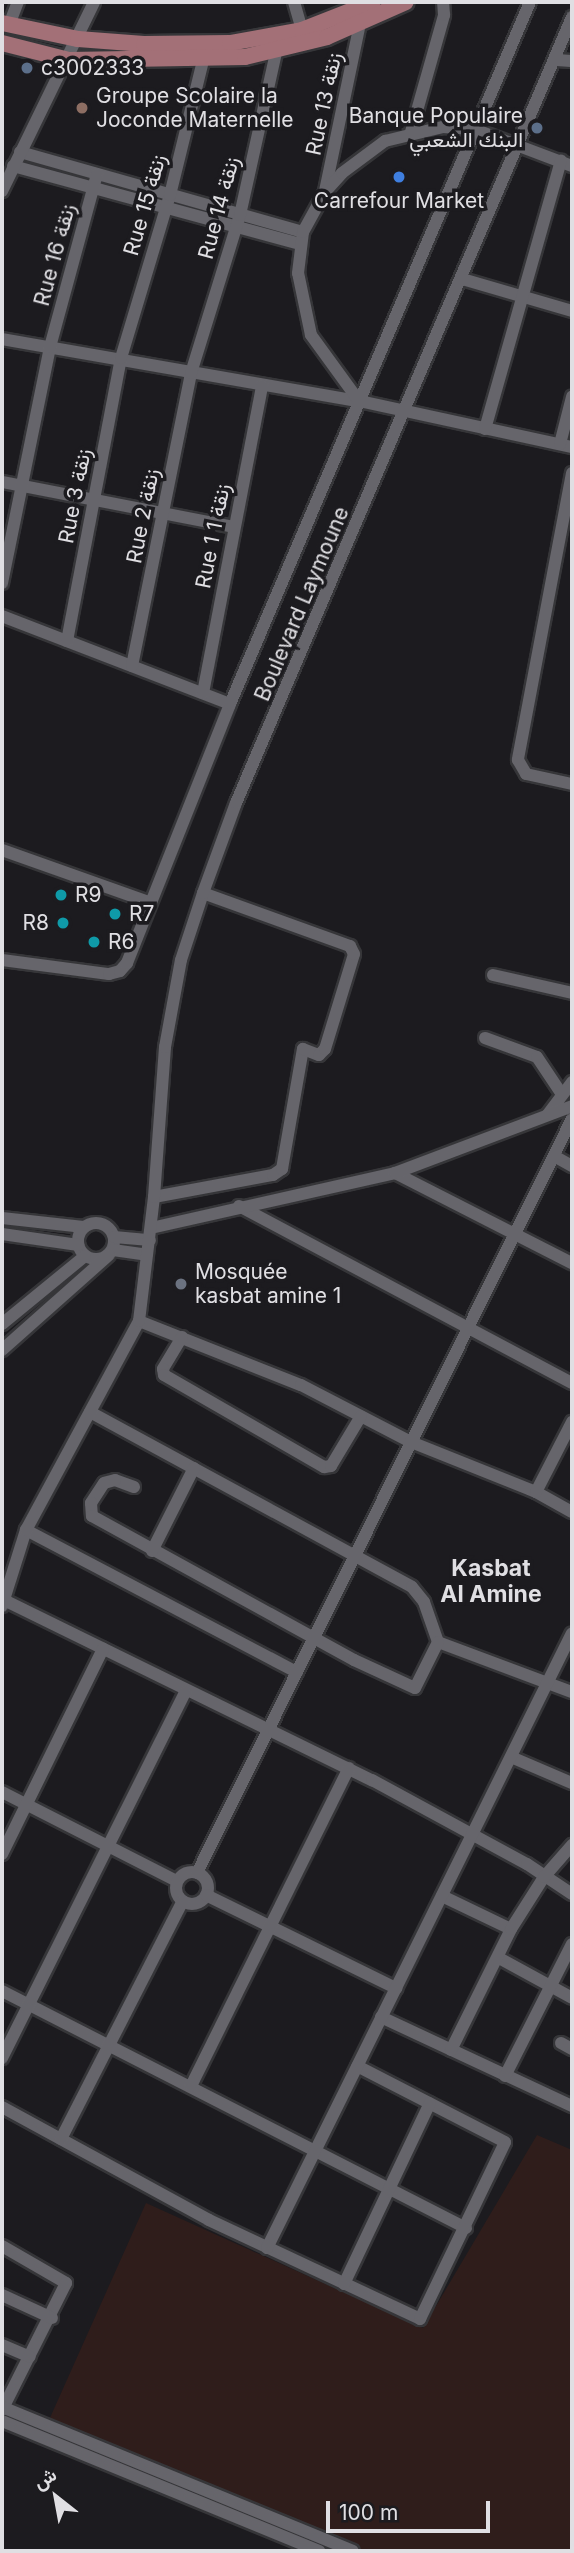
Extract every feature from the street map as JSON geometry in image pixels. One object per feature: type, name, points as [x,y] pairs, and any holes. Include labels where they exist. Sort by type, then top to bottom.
[{"type":"main road","points":[[5,24],[78,39],[144,44],[230,43],[302,30],[373,2]]},
{"type":"main road","points":[[2,43],[69,60],[203,61],[276,52],[360,23],[406,2]]},
{"type":"street","points":[[5,24],[18,2]]},
{"type":"street","points":[[2,191],[69,60],[94,2]]},
{"type":"street","points":[[294,2],[302,30]]},
{"type":"street","points":[[411,132],[444,15],[443,2]]},
{"type":"street","points":[[2,960],[109,974],[120,971],[230,704],[530,2]]},
{"type":"street","name":"Boulevard Laymoune","points":[[139,1321],[154,1197],[165,1047],[181,960],[236,803],[520,144],[572,17]]},
{"type":"street","name":"Rue 13 زنقة","points":[[325,192],[360,23]]},
{"type":"street","name":"Rue 14 زنقة","points":[[191,373],[238,221],[276,52]]},
{"type":"street","points":[[555,60],[572,61]]},
{"type":"street","name":"Rue 15 زنقة","points":[[121,358],[168,201],[203,61]]},
{"type":"street","points":[[359,401],[311,335],[301,304],[302,238],[325,192],[363,154],[411,132],[443,127],[474,129],[520,144],[566,164],[521,297],[485,429]]},
{"type":"street","points":[[20,152],[95,181]]},
{"type":"street","points":[[13,166],[95,181],[302,238]]},
{"type":"street","name":"Rue 16 زنقة","points":[[2,583],[50,347],[95,181]]},
{"type":"street","points":[[462,279],[572,311]]},
{"type":"street","points":[[2,339],[359,401],[566,446],[572,397]]},
{"type":"street","name":"Rue 3 زنقة","points":[[67,641],[121,358]]},
{"type":"street","name":"Rue 2 زنقة","points":[[132,666],[191,373]]},
{"type":"street","name":"Rue 1 زنقة 1","points":[[203,694],[262,386]]},
{"type":"street","points":[[572,473],[518,760],[526,774],[572,784]]},
{"type":"street","points":[[2,482],[233,527]]},
{"type":"street","points":[[2,616],[230,704]]},
{"type":"street","points":[[2,850],[149,902]]},
{"type":"street","points":[[154,1197],[274,1175],[282,1169],[303,1049],[319,1055],[326,1049],[354,954],[350,946],[203,894]]},
{"type":"street","points":[[493,975],[572,993]]},
{"type":"street","points":[[485,1038],[537,1057],[561,1093]]},
{"type":"street","points":[[548,1114],[561,1093],[572,1082]]},
{"type":"street","points":[[2,1234],[82,1250],[97,1259],[112,1247],[239,1206],[395,1173],[572,1105]]},
{"type":"street","points":[[197,1873],[572,1118]]},
{"type":"street","points":[[554,1156],[572,1166]]},
{"type":"street","points":[[395,1173],[572,1263]]},
{"type":"street","points":[[239,1206],[572,1383]]},
{"type":"street","points":[[2,1218],[84,1227],[102,1223],[112,1247]]},
{"type":"street","points":[[2,1324],[82,1250],[84,1227]]},
{"type":"street","points":[[112,1247],[147,1255]]},
{"type":"street","points":[[2,1350],[112,1247]]},
{"type":"street","points":[[572,1512],[536,1492],[411,1442],[301,1385],[139,1321],[26,1530],[3,1603],[349,1768],[473,1834],[572,1894]]},
{"type":"street","points":[[183,1337],[163,1369],[164,1375],[324,1466],[331,1466],[361,1416]]},
{"type":"street","points":[[90,1412],[355,1555],[420,1594],[438,1642],[415,1688],[314,1638],[98,1522],[90,1510],[104,1482],[115,1480],[134,1486]]},
{"type":"street","points":[[536,1492],[572,1422]]},
{"type":"street","points":[[152,1551],[194,1468]]},
{"type":"street","points":[[26,1530],[297,1672]]},
{"type":"street","points":[[267,2248],[313,2150],[382,2017],[572,1633]]},
{"type":"street","points":[[438,1642],[572,1692]]},
{"type":"street","points":[[2,1854],[103,1649]]},
{"type":"street","points":[[2,2058],[185,1692]]},
{"type":"street","points":[[511,1757],[572,1783]]},
{"type":"street","points":[[191,2086],[349,1768]]},
{"type":"street","points":[[2,1792],[177,1881]]},
{"type":"street","points":[[451,2050],[499,1958],[511,1929],[544,1877],[571,1848]]},
{"type":"street","points":[[197,1873],[205,1880],[206,1895],[193,1904],[183,1901],[177,1895],[177,1881],[183,1874],[197,1873]]},
{"type":"street","points":[[206,1895],[396,1989]]},
{"type":"street","points":[[442,1896],[511,1929]]},
{"type":"street","points":[[61,2139],[183,1901]]},
{"type":"street","points":[[505,2076],[551,1987],[569,1959],[572,1944]]},
{"type":"street","points":[[499,1958],[572,1998]]},
{"type":"street","points":[[2,1991],[466,2228]]},
{"type":"street","points":[[382,2017],[572,2106]]},
{"type":"street","points":[[2,2107],[267,2248],[420,2319],[505,2142],[357,2066]]},
{"type":"street","points":[[344,2284],[430,2103]]},
{"type":"street","points":[[2,2246],[66,2283],[52,2318],[2,2408],[353,2551]]},
{"type":"street","points":[[2,2295],[52,2318]]},
{"type":"street","points":[[2,2345],[30,2357]]},
{"type":"street","points":[[2,2421],[319,2551]]},
{"type":"shaded area","points":[[537,2135],[572,2150],[572,2551],[356,2551],[45,2429],[146,2203],[423,2328]]},
{"type":"place","name":"c3002333","points":[[27,68]]},
{"type":"place","name":"Groupe Scolaire la Joconde Maternelle","points":[[82,108]]},
{"type":"place","name":"Banque Populaire البنك الشعبي","points":[[537,128]]},
{"type":"place","name":"Carrefour Market","points":[[399,177]]},
{"type":"place","name":"R9","points":[[61,895]]},
{"type":"place","name":"R7","points":[[115,914]]},
{"type":"place","name":"R8","points":[[63,923]]},
{"type":"place","name":"R6","points":[[94,942]]},
{"type":"place","name":"Mosquée kasbat amine 1","points":[[181,1284]]},
{"type":"district","name":"Kasbat Al Amine","points":[[491,1581]]}]
